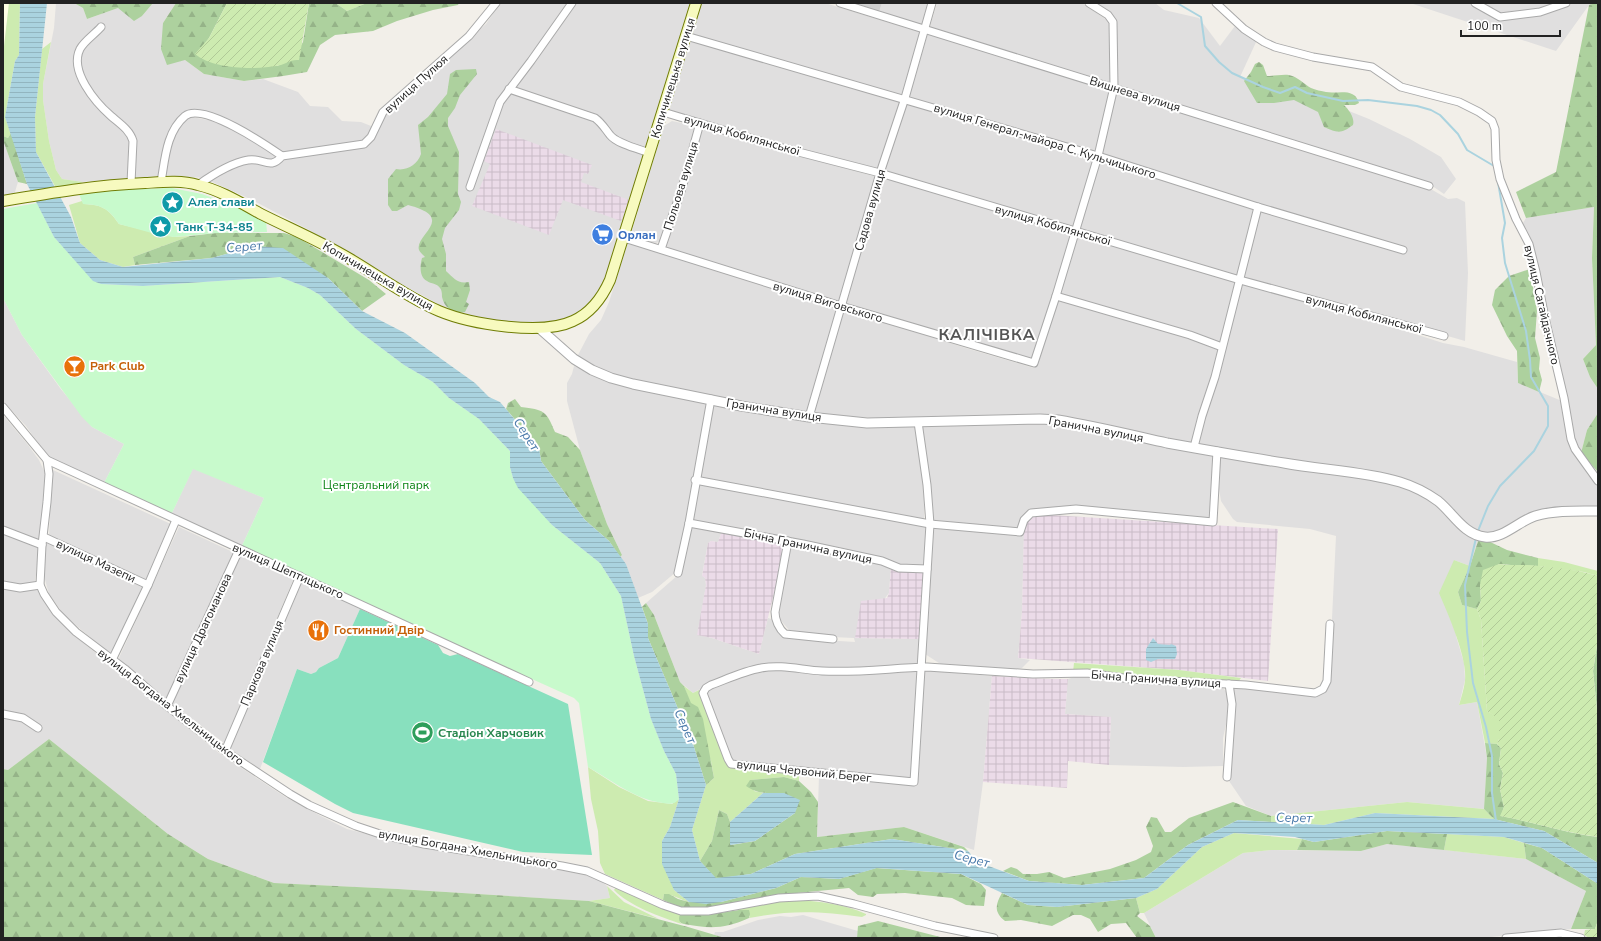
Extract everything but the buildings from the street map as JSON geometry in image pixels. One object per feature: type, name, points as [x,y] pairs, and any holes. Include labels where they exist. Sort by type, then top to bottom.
[{"type":"main road","name":"Копичинецька вулиця","points":[[3,201],[76,189],[131,183],[161,182],[198,185],[220,193],[348,258],[421,302],[440,311],[481,322],[518,327],[540,328],[573,322],[585,314],[595,304],[603,294],[610,280],[696,3]]},
{"type":"street","name":"вулиця Пулюя","points":[[198,185],[217,173],[245,161],[251,160],[271,164],[278,162],[282,156],[364,144],[383,112],[469,36],[496,3]]},
{"type":"street","points":[[470,187],[500,102],[572,3]]},
{"type":"street","name":"Вишнева вулиця","points":[[840,3],[1429,186]]},
{"type":"street","name":"Садова вулиця","points":[[809,417],[880,173],[905,98],[932,3]]},
{"type":"street","points":[[1089,3],[1108,15],[1112,22],[1114,87],[1098,156],[1056,296],[1190,335],[1222,346]]},
{"type":"street","name":"вулиця Сагайдачного","points":[[1216,3],[1244,29],[1275,47],[1318,58],[1372,67],[1401,87],[1458,102],[1479,112],[1492,121],[1495,129],[1496,160],[1500,179],[1516,219],[1527,239],[1536,272],[1564,398],[1572,443],[1590,472],[1598,480]]},
{"type":"street","points":[[1474,3],[1500,17],[1540,12],[1566,3]]},
{"type":"street","points":[[101,27],[80,48],[76,64],[80,77],[102,106],[132,134],[131,183]]},
{"type":"street","name":"вулиця Генерал-майора С. Кульчицького","points":[[686,36],[902,99],[905,98],[1098,156],[1258,207],[1403,250]]},
{"type":"street","name":"Копичинецька вулиця","points":[[509,89],[595,118],[605,127],[610,136],[622,143],[650,153]]},
{"type":"street","name":"вулиця Кобилянської","points":[[663,112],[783,148],[880,173],[1240,280],[1444,336]]},
{"type":"street","points":[[161,182],[166,150],[181,121],[189,114],[203,115],[229,124],[258,140],[282,156]]},
{"type":"street","name":"Польова вулиця","points":[[661,249],[682,188],[700,124]]},
{"type":"street","points":[[1194,447],[1202,416],[1215,377],[1258,207]]},
{"type":"street","name":"вулиця Виговського","points":[[624,238],[841,306],[1034,363],[1056,296]]},
{"type":"street","name":"Гранична вулиця","points":[[540,328],[574,359],[601,374],[621,381],[809,417],[867,423],[1049,419],[1285,464],[1388,479],[1404,483],[1436,500],[1466,529],[1486,537],[1500,534],[1525,520],[1537,516],[1559,512],[1598,511]]},
{"type":"street","points":[[678,573],[689,523],[695,480],[711,399]]},
{"type":"street","points":[[3,407],[47,460],[48,474],[40,585],[20,588],[3,585]]},
{"type":"street","points":[[918,422],[927,485],[930,524],[922,667]]},
{"type":"street","points":[[695,480],[930,524],[1020,532],[1024,520],[1031,513],[1082,509],[1116,514],[1213,522],[1217,451]]},
{"type":"street","name":"вулиця Шептицького","points":[[47,460],[239,550],[300,576],[529,682]]},
{"type":"street","name":"вулиця Мазепи","points":[[112,660],[148,585],[176,520]]},
{"type":"street","name":"Бічна Гранична вулиця","points":[[689,523],[788,540],[882,561],[899,568],[927,568]]},
{"type":"street","name":"вулиця Мазепи","points":[[3,530],[43,541],[148,585]]},
{"type":"street","points":[[788,540],[775,612],[776,622],[785,634],[833,639]]},
{"type":"street","name":"вулиця Драгоманова","points":[[167,706],[239,550]]},
{"type":"street","name":"Паркова вулиця","points":[[225,751],[300,576]]},
{"type":"street","name":"вулиця Богдана Хмельницького","points":[[40,585],[56,612],[66,623],[112,660],[126,669],[167,706],[225,751],[296,798],[362,829],[424,844],[582,870],[598,875],[663,905],[681,911],[708,911],[779,898],[818,896],[935,926],[994,938]]},
{"type":"street","name":"Бічна Гранична вулиця","points":[[922,667],[1033,674],[1087,673],[1131,679],[1229,684],[1309,692],[1321,691],[1325,687],[1327,678],[1330,624]]},
{"type":"street","name":"вулиця Червоний Берег","points":[[763,667],[830,672],[922,667],[914,782],[733,765],[728,759],[703,692],[711,685],[763,667]]},
{"type":"street","points":[[1227,777],[1232,704],[1229,684]]},
{"type":"street","points":[[3,714],[23,718],[38,728]]},
{"type":"street","points":[[1506,938],[1561,932],[1581,938]]},
{"type":"shaded area","points":[[3,3],[9,3],[3,55]]},
{"type":"shaded area","points":[[56,3],[74,3],[83,8],[87,19],[118,8],[142,16],[153,3],[176,3],[163,23],[185,60],[204,74],[244,81],[263,79],[298,92],[310,106],[328,107],[342,121],[361,122],[371,126],[371,130],[362,141],[284,155],[243,129],[194,112],[174,128],[160,176],[83,182],[62,179],[56,170],[49,141],[43,100],[43,84],[54,28]]},
{"type":"shaded area","points":[[500,3],[692,3],[606,277],[597,294],[581,312],[571,318],[550,323],[531,324],[504,322],[470,316],[440,305],[374,269],[311,231],[250,199],[210,181],[221,173],[250,162],[271,166],[284,157],[364,146],[395,101],[486,24]]},
{"type":"shaded area","points":[[701,3],[825,3],[920,32],[903,93],[900,95],[691,35]]},
{"type":"shaded area","points":[[848,3],[882,3],[879,12]]},
{"type":"shaded area","points":[[882,3],[930,3],[923,26],[879,12]]},
{"type":"shaded area","points":[[937,3],[1082,3],[1110,22],[1111,82],[1109,83],[934,30],[930,27]]},
{"type":"shaded area","points":[[1094,3],[1155,3],[1164,10],[1199,18],[1220,46],[1235,26],[1257,40],[1240,77],[1344,109],[1369,119],[1410,139],[1441,157],[1456,179],[1444,194],[1428,183],[1115,85],[1115,18],[1109,11]]},
{"type":"shaded area","points":[[1410,3],[1595,3],[1589,5],[1556,51]]},
{"type":"shaded area","points":[[928,33],[1111,88],[1095,153],[908,99]]},
{"type":"shaded area","points":[[690,40],[902,102],[880,171],[668,111]]},
{"type":"shaded area","points":[[1116,92],[1429,188],[1448,199],[1457,198],[1465,202],[1468,273],[1465,341],[1243,277],[1259,209],[1263,205],[1102,154],[1101,152]]},
{"type":"shaded area","points":[[906,103],[1092,157],[1094,159],[1075,226],[1072,227],[884,172]]},
{"type":"shaded area","points":[[192,117],[231,127],[279,155],[277,160],[251,158],[204,178],[164,175],[168,150],[178,127],[187,118]]},
{"type":"shaded area","points":[[672,121],[691,125],[696,129],[681,187],[661,241],[656,243],[630,237],[664,126]]},
{"type":"shaded area","points":[[701,127],[877,177],[838,302],[664,248]]},
{"type":"shaded area","points":[[496,129],[592,165],[588,174],[584,173],[581,182],[629,200],[621,221],[563,200],[549,235],[472,206],[490,164],[484,161]]},
{"type":"shaded area","points":[[3,140],[18,182],[14,195],[3,197]]},
{"type":"shaded area","points":[[1099,158],[1255,208],[1238,277],[1080,229]]},
{"type":"shaded area","points":[[884,177],[1074,234],[1032,358],[1030,359],[844,304]]},
{"type":"shaded area","points":[[1594,207],[1592,258],[1596,345],[1583,359],[1590,377],[1598,389],[1598,413],[1587,430],[1581,453],[1573,437],[1571,417],[1559,372],[1529,237],[1523,223],[1526,218]]},
{"type":"shaded area","points":[[1078,233],[1237,282],[1221,343],[1059,295],[1071,261]]},
{"type":"shaded area","points":[[628,242],[838,308],[808,412],[805,413],[716,398],[617,376],[598,369],[580,359],[578,355],[589,334],[601,320],[609,302]]},
{"type":"shaded area","points":[[1241,284],[1390,326],[1443,343],[1464,347],[1517,362],[1518,383],[1562,401],[1573,451],[1588,475],[1598,484],[1598,508],[1532,513],[1497,531],[1483,533],[1475,531],[1468,524],[1462,522],[1423,487],[1197,444]]},
{"type":"shaded area","points":[[3,298],[22,335],[60,388],[92,427],[124,444],[104,483],[58,464],[47,456],[26,426],[3,401]]},
{"type":"shaded area","points":[[1058,298],[1219,347],[1211,380],[1191,443],[1124,430],[1080,419],[1049,415],[1005,415],[943,419],[889,419],[821,415],[813,412],[843,309],[1034,368]]},
{"type":"shaded area","points":[[574,366],[599,376],[708,402],[676,572],[652,592],[638,598],[626,564],[620,557],[622,555],[607,524],[580,450],[567,401],[567,383]]},
{"type":"shaded area","points":[[714,404],[861,427],[916,426],[925,490],[924,520],[699,478]]},
{"type":"shaded area","points":[[3,415],[39,460],[45,473],[46,485],[39,541],[3,528]]},
{"type":"shaded area","points":[[1044,423],[1069,426],[1215,454],[1211,519],[1053,508],[1015,529],[933,520],[922,427]]},
{"type":"shaded area","points":[[1220,455],[1387,482],[1402,486],[1429,498],[1479,538],[1470,566],[1454,560],[1456,636],[1464,663],[1465,680],[1459,705],[1477,702],[1487,758],[1484,809],[1407,802],[1271,816],[1246,806],[1229,781],[1232,752],[1234,687],[1314,694],[1329,680],[1336,536],[1310,529],[1237,522],[1233,519],[1221,501],[1219,489]]},
{"type":"shaded area","points":[[193,468],[264,498],[241,548],[171,515]]},
{"type":"shaded area","points":[[53,470],[173,525],[147,581],[49,536]]},
{"type":"shaded area","points":[[698,483],[926,526],[924,564],[922,566],[898,565],[788,539],[691,520]]},
{"type":"shaded area","points":[[1035,514],[1278,529],[1268,681],[1179,670],[1018,658],[1022,612],[1024,526],[1027,520]]},
{"type":"shaded area","points":[[690,526],[722,531],[718,542],[711,541],[708,543],[702,575],[705,578],[706,585],[698,635],[712,638],[759,654],[768,618],[774,620],[785,636],[793,638],[855,642],[854,638],[832,637],[789,630],[778,617],[777,610],[788,547],[792,544],[891,567],[889,593],[855,638],[919,639],[919,662],[916,666],[826,669],[766,665],[709,684],[693,693],[680,682],[654,615],[646,603],[678,575]]},
{"type":"shaded area","points":[[179,527],[235,553],[169,698],[162,698],[118,660]]},
{"type":"shaded area","points":[[933,527],[1024,534],[1022,612],[1018,658],[1030,660],[1022,668],[1011,670],[942,665],[925,654]]},
{"type":"shaded area","points":[[722,531],[781,543],[784,547],[759,654],[712,638],[697,635],[706,585],[705,578],[702,576],[708,543],[711,541],[718,542]]},
{"type":"shaded area","points":[[3,532],[39,546],[35,583],[31,585],[3,584]]},
{"type":"shaded area","points":[[48,542],[145,587],[112,656],[64,615],[49,594],[44,576],[44,551],[45,543]]},
{"type":"shaded area","points":[[239,555],[294,578],[224,743],[172,704]]},
{"type":"shaded area","points":[[891,567],[924,571],[919,639],[855,638],[861,601],[887,598],[889,593]]},
{"type":"shaded area","points":[[301,581],[361,607],[338,658],[311,674],[297,669],[260,769],[229,748]]},
{"type":"shaded area","points":[[3,587],[38,590],[47,605],[70,632],[219,753],[287,798],[321,816],[347,829],[422,848],[554,868],[593,877],[600,880],[607,886],[610,898],[589,901],[274,883],[208,859],[168,834],[49,739],[8,770],[3,769]]},
{"type":"shaded area","points":[[765,669],[919,670],[912,779],[733,760],[706,695],[708,689]]},
{"type":"shaded area","points":[[924,670],[992,676],[983,782],[974,850],[904,827],[817,837],[819,775],[917,785]]},
{"type":"shaded area","points":[[1081,675],[1220,686],[1228,693],[1229,711],[1223,738],[1223,766],[1183,767],[1109,765],[1111,717],[1065,714],[1068,679]]},
{"type":"shaded area","points":[[992,676],[1068,679],[1065,714],[1111,717],[1109,765],[1068,761],[1067,788],[983,782]]},
{"type":"shaded area","points":[[1387,844],[1526,859],[1586,891],[1571,929],[1481,938],[1156,938],[1144,913],[1243,853],[1271,850],[1361,851]]},
{"type":"shaded area","points":[[803,915],[858,931],[857,938],[725,938],[714,935],[715,932],[723,932],[758,920],[780,916],[791,917]]},
{"type":"green space","points":[[9,3],[20,3],[19,55],[15,61],[5,117],[11,133],[8,138],[3,136],[3,55]]},
{"type":"green space","points":[[74,3],[153,3],[142,16],[134,21],[118,8],[87,19],[83,8]]},
{"type":"green space","points":[[176,3],[227,3],[209,38],[201,49],[277,66],[293,59],[303,42],[309,3],[337,3],[347,11],[367,3],[459,3],[458,5],[433,10],[397,21],[373,31],[335,35],[320,45],[307,72],[244,81],[204,74],[185,60],[167,65],[161,49],[163,23]]},
{"type":"green space","points":[[227,3],[309,3],[299,60],[293,60],[276,66],[245,68],[212,63],[195,54],[209,38]]},
{"type":"green space","points":[[337,3],[367,3],[347,11]]},
{"type":"green space","points":[[1598,3],[1598,389],[1590,377],[1583,359],[1596,345],[1592,258],[1594,207],[1526,218],[1516,192],[1556,172],[1589,5]]},
{"type":"green space","points":[[51,42],[43,84],[43,100],[49,141],[56,170],[62,179],[83,182],[76,185],[56,188],[36,152],[35,117],[42,49]]},
{"type":"green space","points":[[1259,62],[1263,65],[1267,76],[1289,75],[1314,89],[1326,92],[1346,92],[1354,95],[1359,103],[1355,105],[1344,105],[1350,112],[1353,125],[1339,132],[1324,127],[1318,112],[1294,100],[1274,103],[1257,103],[1244,81],[1255,64]]},
{"type":"green space","points":[[476,69],[477,74],[460,95],[455,108],[448,118],[448,126],[459,152],[458,194],[461,202],[459,210],[445,228],[442,239],[446,254],[446,271],[459,282],[469,282],[470,290],[466,302],[469,304],[465,312],[461,312],[450,310],[443,301],[442,291],[440,288],[424,279],[421,274],[421,261],[422,258],[425,257],[419,250],[419,244],[430,227],[432,221],[430,215],[423,210],[408,205],[397,211],[392,211],[388,205],[388,179],[396,169],[408,168],[419,158],[421,154],[418,125],[428,117],[447,94],[450,74],[456,70]]},
{"type":"green space","points":[[11,133],[27,184],[18,182],[3,140],[3,136],[8,138]]},
{"type":"green space","points":[[172,188],[202,194],[236,206],[266,221],[267,232],[216,233],[174,237],[159,235],[119,224],[104,208],[95,205],[83,204],[79,194],[131,189]]},
{"type":"green space","points":[[82,201],[84,204],[96,205],[104,208],[119,224],[174,237],[190,236],[133,257],[135,265],[123,267],[100,260],[80,243],[69,205]]},
{"type":"green space","name":"Центральний парк","points":[[37,203],[54,237],[93,280],[101,284],[143,286],[280,277],[308,288],[320,295],[356,329],[404,365],[433,382],[449,398],[479,419],[510,451],[510,467],[513,478],[552,525],[600,563],[621,596],[634,656],[651,719],[664,751],[676,774],[679,799],[670,804],[643,798],[624,789],[588,767],[579,703],[574,698],[241,548],[264,498],[193,469],[171,515],[104,483],[124,444],[92,427],[82,417],[22,335],[3,298],[3,209]]},
{"type":"green space","points":[[216,233],[284,233],[297,237],[369,280],[386,294],[362,311],[328,278],[255,246],[212,258],[135,265],[133,257],[190,236]]},
{"type":"green space","points":[[1530,269],[1537,311],[1535,338],[1540,358],[1539,369],[1542,380],[1539,392],[1518,383],[1517,351],[1507,336],[1492,305],[1495,290],[1509,276]]},
{"type":"green space","points":[[515,399],[521,407],[543,412],[549,419],[555,432],[568,437],[580,450],[607,524],[622,555],[620,557],[609,541],[585,520],[541,461],[539,448],[506,409],[508,403]]},
{"type":"green space","points":[[1598,413],[1598,472],[1581,453],[1587,430]]},
{"type":"green space","points":[[1479,538],[1507,550],[1538,558],[1538,566],[1499,564],[1480,585],[1481,601],[1477,609],[1462,605],[1458,592],[1470,566]]},
{"type":"green space","points":[[1538,558],[1564,562],[1598,571],[1598,576],[1584,572],[1538,566]]},
{"type":"green space","points":[[1454,560],[1470,566],[1458,592],[1462,605],[1477,609],[1481,620],[1487,711],[1499,718],[1499,739],[1497,744],[1485,743],[1477,702],[1459,705],[1465,681],[1465,672],[1460,649],[1439,593]]},
{"type":"green space","points":[[1499,564],[1534,565],[1561,568],[1598,576],[1598,639],[1593,671],[1598,719],[1598,837],[1573,833],[1500,816],[1504,807],[1500,789],[1503,773],[1499,764],[1501,748],[1497,744],[1499,739],[1499,719],[1487,711],[1481,620],[1477,609],[1481,601],[1480,585],[1483,570]]},
{"type":"green space","points":[[646,603],[654,615],[680,682],[684,686],[691,703],[698,707],[703,719],[714,778],[706,785],[693,744],[648,638],[648,624],[642,607]]},
{"type":"green space","name":"Стадіон Харчовик","points":[[360,609],[438,645],[443,653],[450,656],[458,654],[568,704],[592,855],[523,852],[353,813],[263,762],[297,669],[311,674],[338,658]]},
{"type":"green space","points":[[1598,639],[1598,719],[1593,671]]},
{"type":"green space","points":[[1074,663],[1179,670],[1241,678],[1238,682],[1234,683],[1073,672]]},
{"type":"green space","points":[[684,686],[693,693],[699,690],[730,767],[799,773],[799,781],[784,777],[750,780],[754,791],[763,793],[730,822],[727,814],[719,810],[712,841],[700,861],[692,830],[706,785],[714,778],[711,761]]},
{"type":"green space","points":[[49,739],[168,834],[208,859],[274,883],[589,901],[725,938],[3,938],[3,769],[8,770]]},
{"type":"green space","points":[[1485,743],[1497,744],[1501,748],[1499,764],[1503,773],[1500,789],[1504,807],[1501,816],[1573,833],[1598,837],[1598,863],[1544,831],[1494,819],[1484,809],[1487,758]]},
{"type":"green space","points":[[588,767],[619,787],[648,801],[672,804],[679,799],[670,827],[662,841],[674,890],[689,902],[664,894],[663,900],[605,874],[600,863],[598,831],[591,799]]},
{"type":"green space","points":[[784,777],[799,781],[811,792],[818,802],[817,837],[904,827],[964,847],[968,851],[892,839],[795,854],[751,874],[716,879],[700,861],[712,841],[719,810],[727,814],[730,822],[731,845],[755,841],[795,813],[784,793],[760,792],[746,786],[750,780]]},
{"type":"green space","points":[[1233,802],[1271,816],[1271,822],[1238,820],[1188,845],[1144,878],[1082,885],[1029,881],[1003,871],[1011,867],[1017,869],[1023,874],[1049,872],[1064,878],[1110,869],[1136,860],[1151,852],[1153,846],[1146,827],[1151,817],[1157,818],[1165,832],[1171,832],[1189,818]]},
{"type":"green space","points":[[1407,802],[1484,809],[1494,819],[1375,813],[1324,825],[1271,822],[1271,816]]},
{"type":"green space","points":[[1387,831],[1447,834],[1444,850],[1387,844],[1361,851],[1297,850],[1302,839],[1314,842]]},
{"type":"green space","points":[[1234,833],[1302,839],[1297,850],[1271,850],[1243,853],[1144,913],[1140,913],[1136,898],[1157,889],[1202,847]]},
{"type":"green space","points":[[1447,834],[1504,837],[1524,843],[1526,859],[1444,850]]},
{"type":"green space","points":[[1524,843],[1542,848],[1598,884],[1598,920],[1595,929],[1571,929],[1586,891],[1526,859]]},
{"type":"green space","points":[[876,868],[961,874],[981,884],[986,890],[984,906],[966,905],[952,898],[905,893],[877,894],[873,897],[858,895],[849,888],[776,895],[698,909],[679,907],[663,900],[664,894],[669,894],[678,899],[689,902],[721,902],[776,888],[801,877],[839,879]]},
{"type":"green space","points":[[607,886],[624,902],[659,919],[589,901],[610,898]]},
{"type":"green space","points":[[616,887],[664,909],[685,914],[680,922],[682,924],[655,914],[628,901],[614,890]]},
{"type":"green space","points":[[1002,893],[1028,905],[1057,907],[1136,898],[1140,913],[1137,916],[1150,926],[1156,938],[1137,938],[1126,923],[1111,924],[1098,932],[1090,919],[1081,915],[1073,915],[1052,926],[1021,920],[1005,921],[1001,918],[997,911],[998,901]]},
{"type":"green space","points":[[795,900],[840,905],[866,915],[862,917],[805,912],[764,915],[749,918],[750,916],[739,910],[740,908],[772,902]]},
{"type":"green space","points":[[749,910],[749,918],[725,926],[693,926],[680,922],[679,919],[680,915],[705,915]]},
{"type":"green space","points":[[1598,920],[1598,938],[1589,938],[1584,935],[1585,930],[1595,929]]},
{"type":"green space","points":[[878,921],[944,938],[857,938],[858,926]]},
{"type":"water","name":"Серет","points":[[20,3],[47,3],[35,117],[36,152],[71,217],[80,243],[100,260],[123,267],[212,258],[255,246],[283,248],[328,278],[362,311],[405,333],[475,383],[489,397],[500,402],[539,448],[541,461],[585,520],[609,541],[626,564],[648,624],[648,638],[693,744],[706,785],[692,830],[700,861],[716,878],[751,874],[795,854],[892,839],[968,851],[978,862],[1029,881],[1082,885],[1144,878],[1188,845],[1238,820],[1324,825],[1375,813],[1494,819],[1544,831],[1598,863],[1598,884],[1542,848],[1504,837],[1387,831],[1314,842],[1295,837],[1234,833],[1202,847],[1157,889],[1136,898],[1057,907],[1028,905],[961,874],[877,868],[839,879],[801,877],[776,888],[721,902],[706,904],[689,902],[674,890],[662,864],[662,841],[670,827],[679,799],[676,774],[664,751],[651,719],[634,656],[621,596],[600,563],[552,525],[518,488],[510,467],[510,451],[479,419],[449,398],[433,382],[404,365],[356,329],[320,295],[308,288],[280,277],[143,286],[101,284],[93,281],[54,237],[27,184],[5,117],[15,61],[19,55]]},
{"type":"water","points":[[1153,638],[1158,644],[1171,644],[1176,646],[1177,654],[1175,659],[1158,659],[1151,662],[1146,660],[1146,649]]},
{"type":"water","points":[[763,793],[784,793],[800,800],[795,813],[755,841],[730,845],[730,822]]},
{"type":"waterway","points":[[1177,3],[1201,17],[1205,46],[1219,62],[1232,73],[1280,93],[1295,87],[1307,93],[1343,101],[1368,100],[1417,106],[1431,110],[1440,115],[1458,134],[1467,150],[1494,166]]},
{"type":"waterway","points":[[1478,531],[1488,506],[1500,486],[1534,451],[1548,426],[1548,406],[1531,377],[1526,331],[1505,263],[1502,238],[1505,223],[1498,182]]},
{"type":"waterway","points":[[1476,538],[1465,585],[1467,632],[1473,683],[1486,727],[1492,756],[1492,793],[1496,821]]},
{"type":"place","name":"Алея слави","points":[[173,202]]},
{"type":"place","name":"Танк Т-34-85","points":[[160,227]]},
{"type":"place","name":"Орлан","points":[[603,235]]},
{"type":"place","name":"Park Club","points":[[75,366]]},
{"type":"place","name":"Гостинний Двір","points":[[319,630]]},
{"type":"place","name":"Стадіон Харчовик","points":[[423,733]]},
{"type":"district","name":"КАЛІЧІВКА","points":[[987,334]]}]
